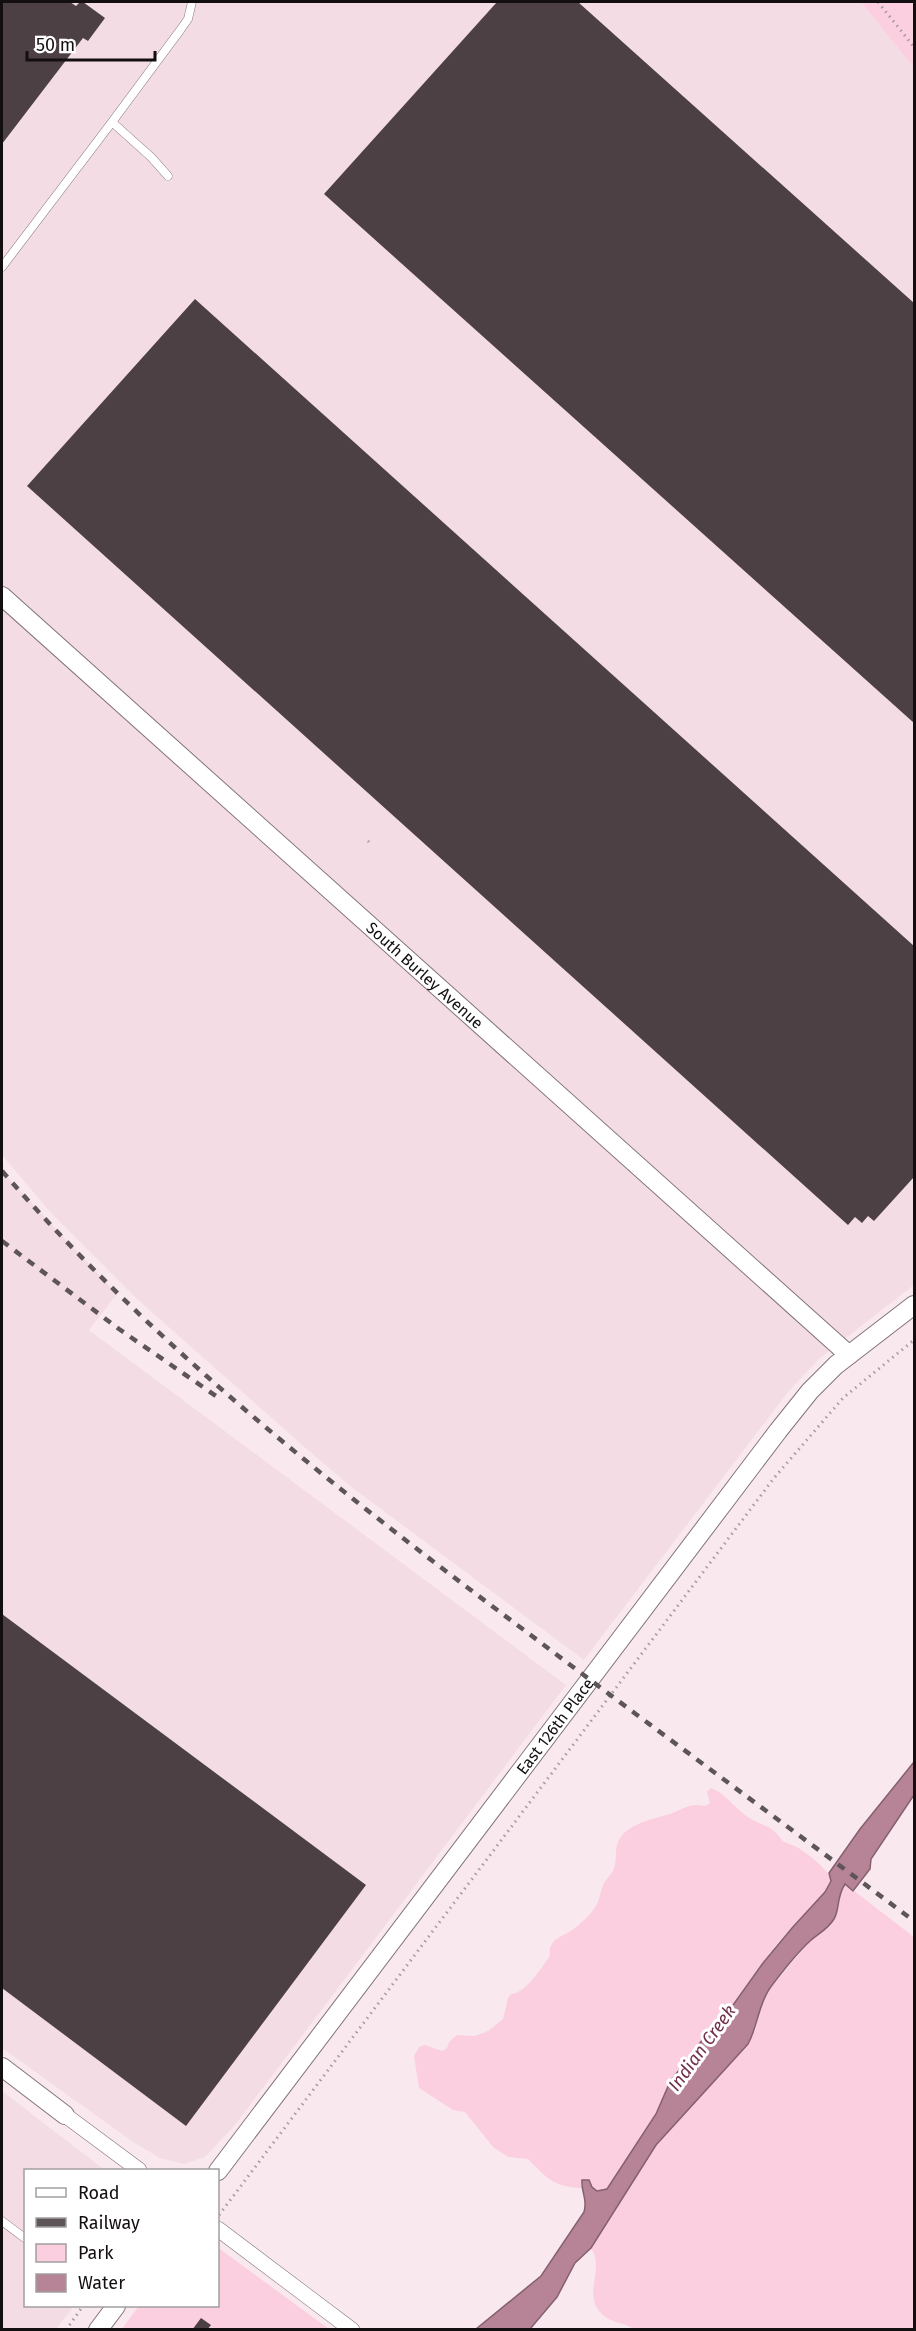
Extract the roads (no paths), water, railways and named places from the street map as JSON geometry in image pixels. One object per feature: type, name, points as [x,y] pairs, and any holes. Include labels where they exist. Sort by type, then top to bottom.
[{"type":"street","name":"South Burley Avenue","points":[[2,596],[849,1355]]},
{"type":"street","name":"East 126th Place","points":[[219,2170],[810,1391],[849,1355],[915,1305]]},
{"type":"street","points":[[2,2067],[138,2169]]},
{"type":"street","points":[[219,2230],[352,2330]]},
{"type":"street","points":[[98,2330],[115,2307]]},
{"type":"lane","points":[[2,267],[181,29],[188,19],[192,2]]},
{"type":"lane","points":[[112,122],[151,157],[168,176]]},
{"type":"lane","points":[[2,2221],[24,2238]]},
{"type":"water","name":"Indian Creek","points":[[914,1762],[914,1795],[871,1859],[870,1869],[853,1891],[845,1884],[832,1923],[810,1941],[770,1988],[760,2008],[748,2044],[656,2145],[591,2248],[575,2263],[557,2297],[530,2329],[476,2329],[541,2276],[584,2212],[582,2180],[589,2180],[597,2191],[607,2189],[656,2114],[670,2082],[706,2035],[716,2029],[763,1963],[825,1892],[831,1881],[829,1873],[860,1829]]},
{"type":"railway","points":[[2,1171],[61,1236],[123,1298],[252,1416],[319,1472],[457,1580],[914,1921]]},
{"type":"railway","points":[[2,1241],[119,1329],[216,1396]]}]
